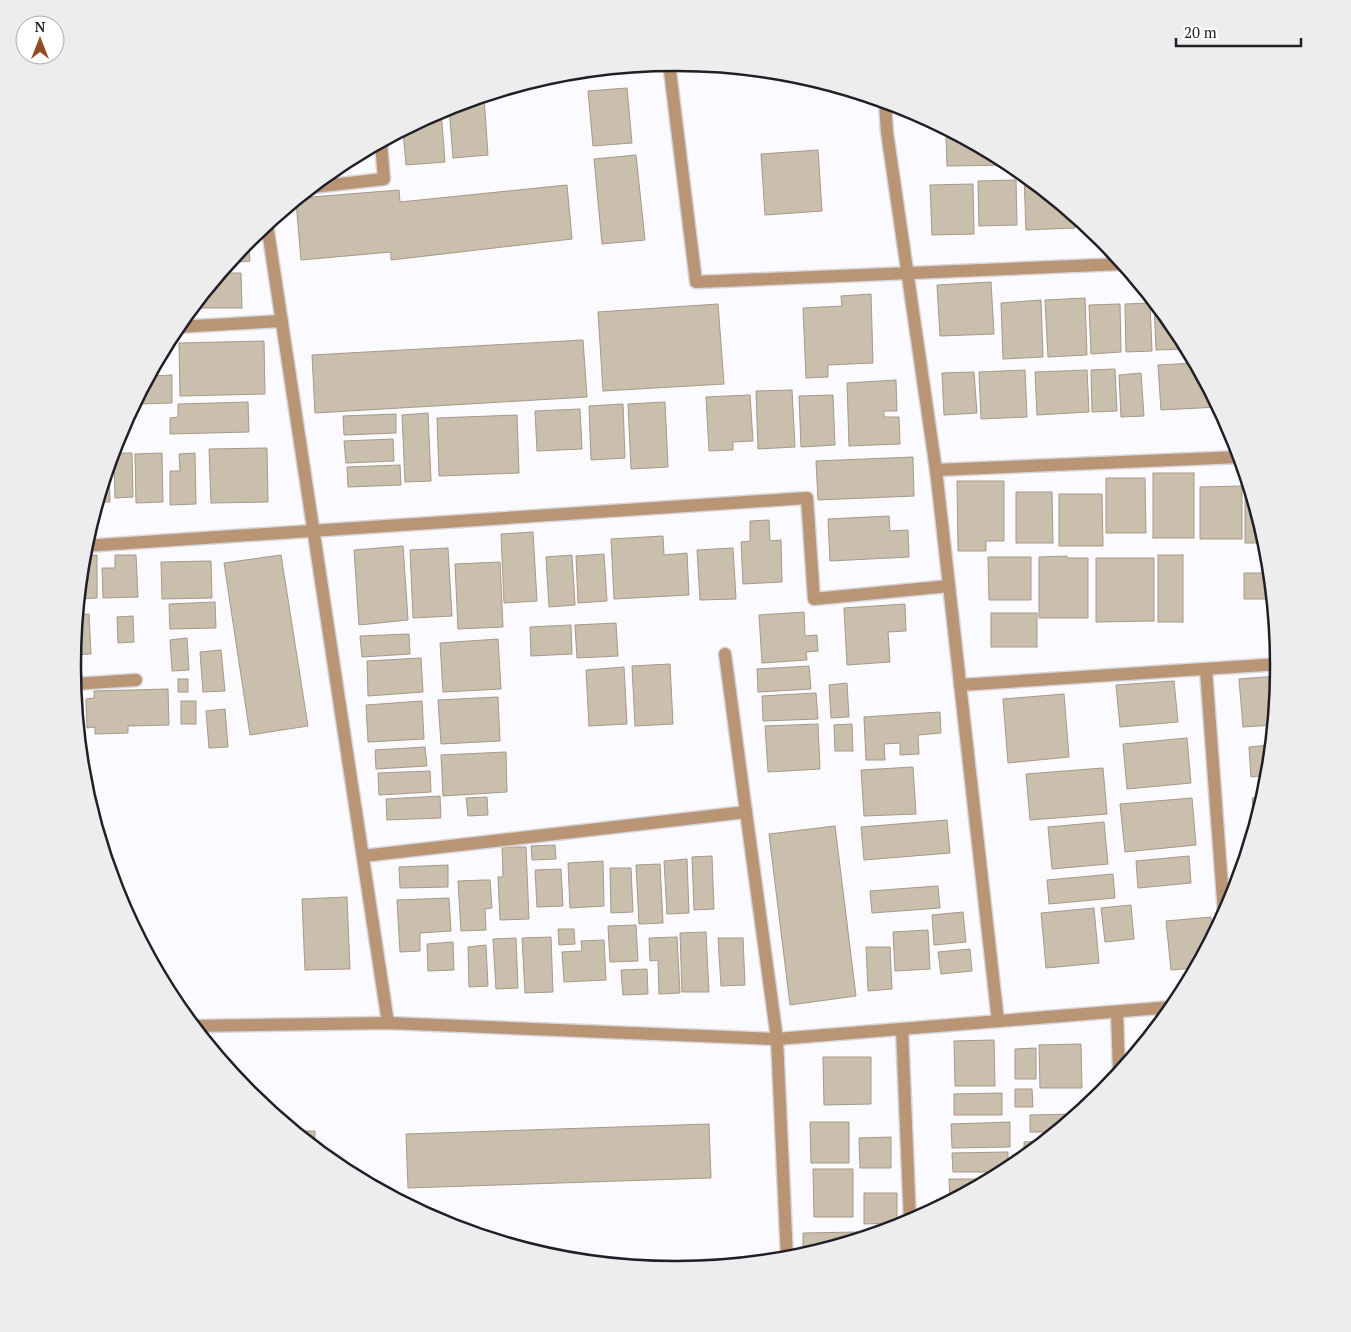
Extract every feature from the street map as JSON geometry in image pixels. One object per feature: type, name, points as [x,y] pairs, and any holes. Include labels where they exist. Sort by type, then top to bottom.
[{"type":"street","points":[[670,71],[696,282],[1112,262]]},
{"type":"street","points":[[886,110],[887,132],[936,470],[998,1021]]},
{"type":"street","points":[[325,186],[384,178],[382,149]]},
{"type":"street","points":[[268,233],[388,1023]]},
{"type":"street","points":[[189,325],[282,320]]},
{"type":"street","points":[[936,470],[1232,457]]},
{"type":"street","points":[[93,545],[807,498],[814,599],[949,586]]},
{"type":"street","points":[[725,654],[776,1039],[787,1250]]},
{"type":"street","points":[[960,686],[1270,665]]},
{"type":"street","points":[[1206,670],[1223,899]]},
{"type":"street","points":[[81,684],[136,680]]},
{"type":"street","points":[[363,856],[746,812]]},
{"type":"street","points":[[202,1026],[388,1023],[776,1039],[1161,1008]]},
{"type":"street","points":[[1117,1012],[1118,1064]]},
{"type":"street","points":[[902,1029],[910,1212]]},
{"type":"building","points":[[627,88],[632,143],[593,146],[588,91]]},
{"type":"building","points":[[484,103],[488,155],[453,158],[450,116]]},
{"type":"building","points":[[442,120],[445,162],[406,165],[404,137]]},
{"type":"building","points":[[946,137],[996,165],[947,166]]},
{"type":"building","points":[[818,150],[822,211],[765,215],[761,154]]},
{"type":"building","points":[[636,155],[645,240],[602,244],[594,159]]},
{"type":"building","points":[[1016,180],[1017,225],[979,226],[978,181]]},
{"type":"building","points":[[973,184],[974,234],[932,235],[930,185]]},
{"type":"building","points":[[1024,184],[1075,226],[1075,228],[1026,230]]},
{"type":"building","points":[[567,185],[572,239],[391,260],[391,252],[301,260],[297,208],[309,197],[399,190],[400,202]]},
{"type":"building","points":[[249,251],[250,261],[239,262]]},
{"type":"building","points":[[229,273],[241,273],[242,308],[201,308]]},
{"type":"building","points":[[991,282],[994,334],[940,336],[937,285]]},
{"type":"building","points":[[871,294],[873,363],[828,365],[828,377],[806,378],[803,308],[842,306],[841,296]]},
{"type":"building","points":[[1085,298],[1087,355],[1048,357],[1045,300]]},
{"type":"building","points":[[1041,300],[1043,357],[1003,359],[1001,303]]},
{"type":"building","points":[[1146,303],[1150,308],[1152,351],[1126,352],[1125,304]]},
{"type":"building","points":[[718,304],[724,384],[603,391],[598,312]]},
{"type":"building","points":[[1120,304],[1121,352],[1091,354],[1089,305]]},
{"type":"building","points":[[1154,314],[1178,349],[1156,350]]},
{"type":"building","points":[[583,340],[587,397],[315,413],[312,355]]},
{"type":"building","points":[[264,341],[265,394],[180,396],[179,343]]},
{"type":"building","points":[[1187,363],[1211,407],[1161,410],[1158,365]]},
{"type":"building","points":[[1115,369],[1117,411],[1092,412],[1091,370]]},
{"type":"building","points":[[1025,370],[1027,417],[981,419],[979,372]]},
{"type":"building","points":[[1087,370],[1089,412],[1037,415],[1035,372]]},
{"type":"building","points":[[974,372],[977,413],[944,415],[942,373]]},
{"type":"building","points":[[1141,373],[1144,416],[1121,417],[1119,375]]},
{"type":"building","points":[[172,375],[172,403],[142,404],[142,403],[156,376]]},
{"type":"building","points":[[896,380],[897,411],[884,411],[884,417],[899,417],[900,444],[849,446],[847,383]]},
{"type":"building","points":[[792,390],[795,447],[758,449],[756,391]]},
{"type":"building","points":[[750,395],[753,441],[733,442],[733,450],[709,451],[706,397]]},
{"type":"building","points":[[833,395],[835,445],[801,447],[799,396]]},
{"type":"building","points":[[248,402],[249,432],[170,434],[170,418],[178,417],[178,404]]},
{"type":"building","points":[[665,402],[668,467],[631,469],[628,404]]},
{"type":"building","points":[[623,404],[625,458],[591,460],[589,406]]},
{"type":"building","points":[[580,409],[582,449],[537,451],[535,411]]},
{"type":"building","points":[[428,413],[431,481],[405,482],[402,415]]},
{"type":"building","points":[[396,414],[396,433],[344,435],[343,416]]},
{"type":"building","points":[[517,415],[519,473],[439,476],[437,418]]},
{"type":"building","points":[[393,439],[394,461],[346,463],[344,441]]},
{"type":"building","points":[[267,448],[268,502],[211,503],[209,449]]},
{"type":"building","points":[[120,453],[132,453],[133,497],[115,498],[114,469]]},
{"type":"building","points":[[162,453],[163,502],[136,503],[135,454]]},
{"type":"building","points":[[195,453],[196,504],[170,505],[170,471],[180,471],[179,454]]},
{"type":"building","points":[[913,457],[914,496],[818,500],[816,461]]},
{"type":"building","points":[[400,465],[401,485],[348,487],[347,467]]},
{"type":"building","points":[[1153,473],[1194,473],[1194,538],[1153,538]]},
{"type":"building","points":[[1106,478],[1145,478],[1146,533],[1106,533]]},
{"type":"building","points":[[957,481],[1004,481],[1004,541],[986,541],[986,551],[958,551]]},
{"type":"building","points":[[110,483],[110,502],[104,502]]},
{"type":"building","points":[[1242,486],[1242,539],[1200,539],[1200,487]]},
{"type":"building","points":[[1016,492],[1052,492],[1053,543],[1016,543]]},
{"type":"building","points":[[1059,494],[1102,494],[1103,546],[1059,546]]},
{"type":"building","points":[[1245,495],[1257,543],[1245,543]]},
{"type":"building","points":[[889,516],[890,531],[908,530],[909,557],[830,561],[828,519]]},
{"type":"building","points":[[769,520],[770,541],[781,540],[782,582],[743,584],[741,542],[750,541],[750,521]]},
{"type":"building","points":[[533,532],[537,601],[504,603],[501,534]]},
{"type":"building","points":[[663,536],[664,555],[687,553],[689,595],[614,599],[611,539]]},
{"type":"building","points":[[403,546],[408,620],[359,625],[354,550]]},
{"type":"building","points":[[448,548],[452,616],[413,618],[410,550]]},
{"type":"building","points":[[733,548],[736,599],[700,600],[697,550]]},
{"type":"building","points":[[604,554],[607,601],[578,603],[576,556]]},
{"type":"building","points":[[91,555],[97,555],[97,598],[85,599],[86,588]]},
{"type":"building","points":[[115,555],[136,555],[138,597],[103,598],[102,568],[115,568]]},
{"type":"building","points":[[281,555],[308,726],[250,735],[224,563]]},
{"type":"building","points":[[572,555],[575,605],[549,607],[546,557]]},
{"type":"building","points":[[1158,555],[1183,555],[1183,622],[1158,622]]},
{"type":"building","points":[[1067,556],[1067,558],[1088,558],[1088,618],[1039,618],[1039,557]]},
{"type":"building","points":[[988,557],[1031,557],[1031,600],[989,600]]},
{"type":"building","points":[[1096,558],[1154,558],[1154,621],[1096,622]]},
{"type":"building","points":[[211,561],[212,598],[162,599],[161,562]]},
{"type":"building","points":[[500,562],[503,627],[458,629],[455,564]]},
{"type":"building","points":[[1244,573],[1263,573],[1266,599],[1244,599]]},
{"type":"building","points":[[215,602],[216,628],[170,629],[169,604]]},
{"type":"building","points":[[905,604],[906,631],[888,632],[890,662],[847,665],[844,608]]},
{"type":"building","points":[[804,612],[805,636],[817,635],[818,651],[806,652],[807,660],[762,663],[759,615]]},
{"type":"building","points":[[991,613],[1037,613],[1037,647],[991,647]]},
{"type":"building","points":[[83,614],[89,614],[91,654],[81,655]]},
{"type":"building","points":[[133,616],[134,642],[118,643],[117,617]]},
{"type":"building","points":[[616,623],[618,656],[577,658],[575,625]]},
{"type":"building","points":[[571,625],[572,654],[531,656],[530,627]]},
{"type":"building","points":[[409,634],[410,654],[362,657],[360,636]]},
{"type":"building","points":[[187,638],[189,670],[172,671],[170,640]]},
{"type":"building","points":[[498,639],[501,689],[443,692],[440,643]]},
{"type":"building","points":[[221,650],[225,691],[203,692],[200,652]]},
{"type":"building","points":[[421,658],[423,692],[368,696],[367,661]]},
{"type":"building","points":[[670,664],[673,724],[635,726],[632,666]]},
{"type":"building","points":[[809,666],[811,689],[758,692],[757,669]]},
{"type":"building","points":[[624,667],[627,724],[589,726],[586,670]]},
{"type":"building","points":[[1270,677],[1267,725],[1243,727],[1239,679]]},
{"type":"building","points":[[178,679],[188,679],[188,692],[178,692]]},
{"type":"building","points":[[1174,681],[1178,722],[1120,727],[1116,685]]},
{"type":"building","points":[[847,683],[849,717],[831,718],[829,685]]},
{"type":"building","points":[[168,689],[169,725],[128,726],[128,733],[95,734],[95,727],[87,728],[86,699],[94,698],[94,691]]},
{"type":"building","points":[[816,693],[818,719],[763,721],[762,696]]},
{"type":"building","points":[[1064,694],[1069,757],[1008,763],[1003,699]]},
{"type":"building","points":[[498,697],[500,741],[441,744],[438,700]]},
{"type":"building","points":[[181,701],[196,701],[196,724],[181,724]]},
{"type":"building","points":[[422,701],[424,739],[368,742],[366,705]]},
{"type":"building","points":[[225,709],[228,747],[209,748],[206,711]]},
{"type":"building","points":[[940,712],[941,733],[918,735],[919,754],[900,755],[900,743],[884,744],[885,760],[866,760],[864,717]]},
{"type":"building","points":[[818,724],[820,769],[768,772],[765,726]]},
{"type":"building","points":[[852,724],[853,751],[835,751],[834,725]]},
{"type":"building","points":[[1187,738],[1191,783],[1127,789],[1123,744]]},
{"type":"building","points":[[1265,746],[1260,776],[1251,777],[1249,747]]},
{"type":"building","points":[[425,747],[427,766],[376,769],[375,750]]},
{"type":"building","points":[[506,752],[507,792],[443,796],[441,755]]},
{"type":"building","points":[[913,767],[916,814],[864,816],[861,770]]},
{"type":"building","points":[[1103,768],[1107,814],[1030,820],[1026,774]]},
{"type":"building","points":[[430,771],[431,792],[379,795],[378,773]]},
{"type":"building","points":[[440,796],[441,818],[387,820],[386,799]]},
{"type":"building","points":[[487,797],[488,815],[468,816],[466,798]]},
{"type":"building","points":[[1192,798],[1196,845],[1125,852],[1120,804]]},
{"type":"building","points":[[947,820],[950,853],[864,860],[861,827]]},
{"type":"building","points":[[1104,822],[1108,864],[1052,869],[1048,827]]},
{"type":"building","points":[[835,826],[856,996],[790,1005],[769,834]]},
{"type":"building","points":[[555,845],[556,859],[532,860],[531,846]]},
{"type":"building","points":[[502,847],[526,847],[529,919],[500,920],[498,877],[503,877]]},
{"type":"building","points":[[712,856],[714,909],[694,910],[692,857]]},
{"type":"building","points":[[1189,856],[1191,883],[1138,888],[1136,861]]},
{"type":"building","points":[[687,859],[689,913],[667,914],[664,861]]},
{"type":"building","points":[[603,861],[604,906],[570,908],[568,863]]},
{"type":"building","points":[[660,864],[663,923],[639,924],[636,865]]},
{"type":"building","points":[[448,865],[448,887],[400,888],[399,867]]},
{"type":"building","points":[[610,868],[631,868],[633,912],[611,913]]},
{"type":"building","points":[[561,869],[563,906],[537,907],[535,870]]},
{"type":"building","points":[[1113,874],[1115,898],[1049,904],[1047,880]]},
{"type":"building","points":[[490,880],[492,908],[485,909],[486,930],[461,931],[458,881]]},
{"type":"building","points":[[938,886],[940,908],[872,913],[870,891]]},
{"type":"building","points":[[347,897],[350,969],[305,970],[302,899]]},
{"type":"building","points":[[449,898],[451,931],[420,933],[420,951],[400,952],[397,900]]},
{"type":"building","points":[[1131,905],[1134,939],[1105,942],[1101,908]]},
{"type":"building","points":[[1094,908],[1099,963],[1046,968],[1041,913]]},
{"type":"building","points":[[963,912],[966,942],[934,945],[932,915]]},
{"type":"building","points":[[1211,917],[1212,923],[1187,969],[1171,970],[1166,921]]},
{"type":"building","points":[[636,925],[638,961],[610,962],[608,926]]},
{"type":"building","points":[[558,929],[574,929],[575,944],[559,945]]},
{"type":"building","points":[[928,930],[930,969],[895,971],[893,932]]},
{"type":"building","points":[[706,932],[709,992],[682,992],[680,933]]},
{"type":"building","points":[[551,937],[553,992],[525,993],[522,938]]},
{"type":"building","points":[[677,937],[680,993],[659,994],[658,960],[650,961],[649,938]]},
{"type":"building","points":[[516,938],[518,988],[496,989],[493,939]]},
{"type":"building","points":[[718,938],[743,938],[745,985],[721,986]]},
{"type":"building","points":[[604,940],[606,980],[564,982],[562,952],[582,951],[581,941]]},
{"type":"building","points":[[453,942],[454,970],[428,971],[427,944]]},
{"type":"building","points":[[486,945],[488,986],[469,987],[468,947]]},
{"type":"building","points":[[866,947],[890,947],[892,989],[868,991]]},
{"type":"building","points":[[970,949],[972,971],[941,974],[938,952]]},
{"type":"building","points":[[647,969],[648,994],[623,995],[621,970]]},
{"type":"building","points":[[994,1040],[995,1086],[955,1086],[954,1041]]},
{"type":"building","points":[[1081,1044],[1082,1088],[1040,1088],[1039,1045]]},
{"type":"building","points":[[1036,1048],[1036,1079],[1015,1079],[1015,1049]]},
{"type":"building","points":[[823,1057],[871,1057],[871,1104],[824,1105]]},
{"type":"building","points":[[1015,1089],[1032,1089],[1033,1107],[1015,1107]]},
{"type":"building","points":[[1002,1093],[1002,1115],[954,1115],[954,1094]]},
{"type":"building","points":[[1067,1114],[1045,1132],[1030,1132],[1030,1115]]},
{"type":"building","points":[[810,1122],[849,1122],[849,1163],[811,1163]]},
{"type":"building","points":[[1010,1122],[1010,1147],[952,1148],[951,1124]]},
{"type":"building","points":[[709,1124],[711,1178],[408,1188],[406,1134]]},
{"type":"building","points":[[305,1131],[315,1131],[315,1139]]},
{"type":"building","points":[[891,1137],[891,1168],[860,1168],[859,1138]]},
{"type":"building","points":[[1024,1142],[1033,1142],[1024,1148]]},
{"type":"building","points":[[1008,1152],[1008,1160],[988,1172],[953,1172],[952,1153]]},
{"type":"building","points":[[813,1169],[853,1169],[853,1217],[814,1217]]},
{"type":"building","points":[[949,1179],[976,1179],[973,1181],[950,1193]]},
{"type":"building","points":[[864,1193],[897,1193],[897,1217],[881,1223],[864,1224]]},
{"type":"building","points":[[856,1232],[803,1246],[803,1233]]}]
